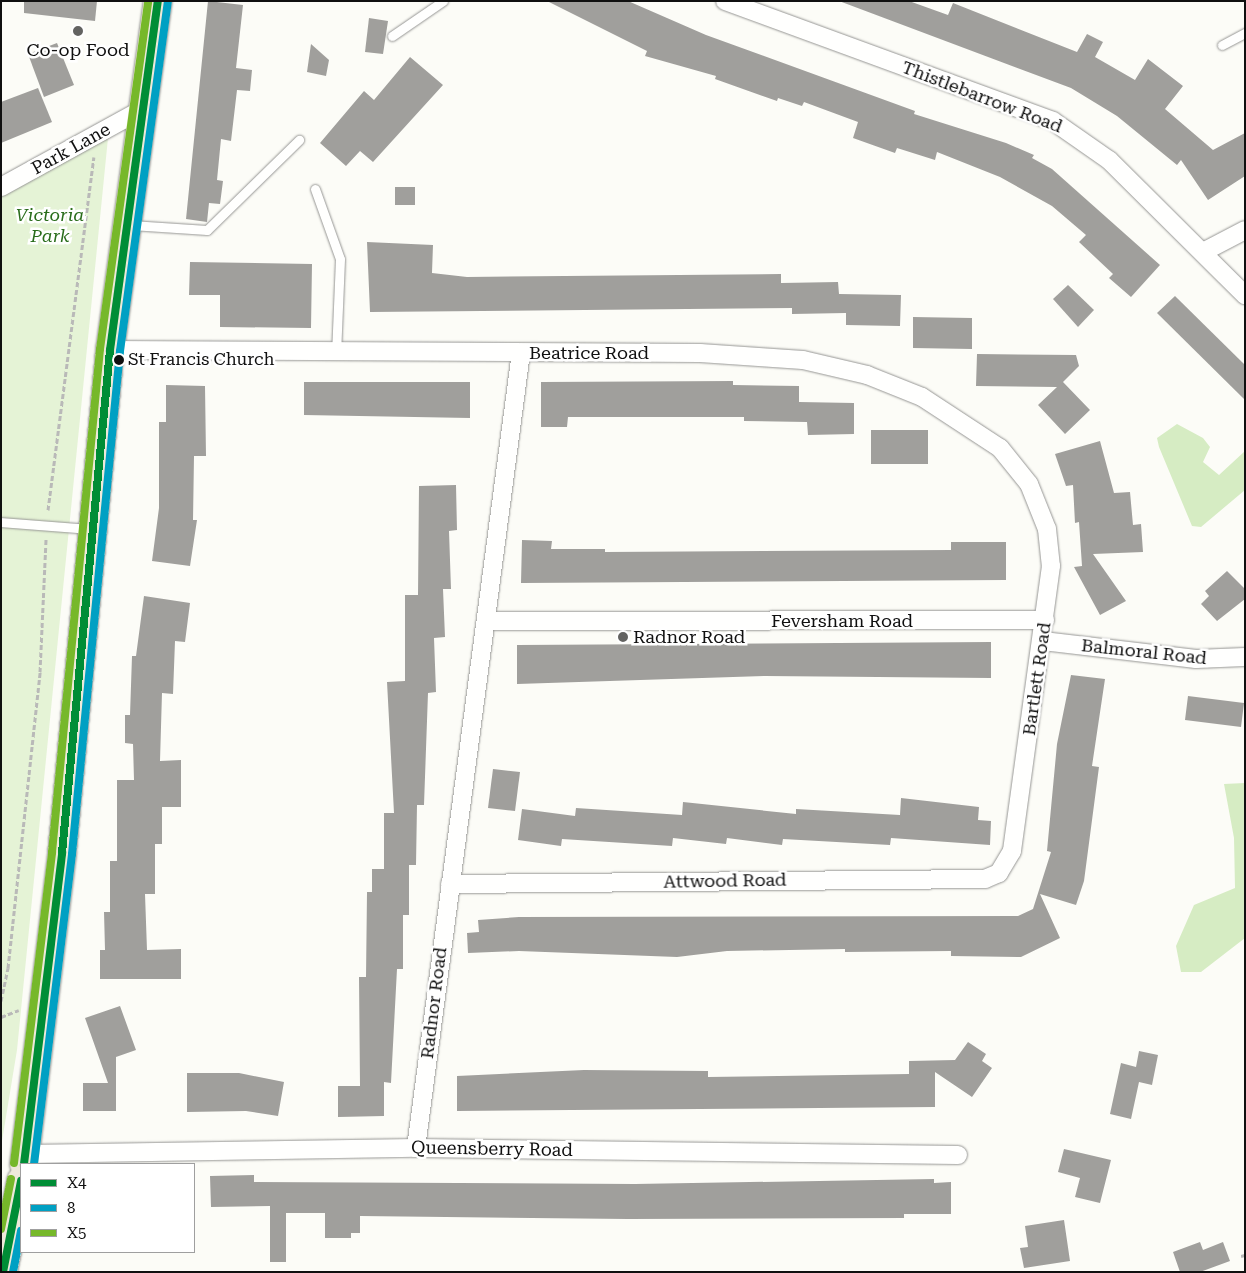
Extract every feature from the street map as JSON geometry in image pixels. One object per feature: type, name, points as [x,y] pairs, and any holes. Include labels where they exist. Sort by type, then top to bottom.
[{"type":"main road","points":[[25,1159],[65,825],[110,350],[125,224],[158,1]]},
{"type":"main road","points":[[4,1272],[20,1186]]},
{"type":"street","name":"Thistlebarrow Road","points":[[725,1],[1053,121],[1109,160],[1245,295]]},
{"type":"street","name":"Park Lane","points":[[1,187],[141,110]]},
{"type":"street","points":[[1203,252],[1245,230]]},
{"type":"street","name":"Beatrice Road","points":[[110,350],[336,354],[755,354],[841,368],[897,385],[952,414],[1000,448],[1028,484]]},
{"type":"street","name":"Radnor Road","points":[[416,1148],[450,884],[488,621],[521,353]]},
{"type":"street","name":"Bartlett Road","points":[[999,873],[1012,851],[1043,641],[1051,552],[1047,529],[1028,484]]},
{"type":"street","name":"Feversham Road","points":[[488,621],[1045,620]]},
{"type":"street","name":"Balmoral Road","points":[[1043,641],[1196,659],[1245,657]]},
{"type":"street","name":"Attwood Road","points":[[450,884],[985,879],[999,873]]},
{"type":"street","name":"Queensberry Road","points":[[25,1159],[416,1148],[958,1154]]},
{"type":"lane","points":[[392,36],[443,1]]},
{"type":"lane","points":[[1222,45],[1245,32]]},
{"type":"lane","points":[[125,224],[207,230],[299,140]]},
{"type":"lane","points":[[315,189],[340,259],[336,354]]},
{"type":"lane","points":[[1,522],[92,529]]},
{"type":"path","points":[[1,1001],[8,968],[40,672],[46,526],[94,153],[107,129]]},
{"type":"green space","name":"Victoria Park","points":[[108,138],[17,1050],[1,1147],[1,197]]},
{"type":"green space","points":[[1177,424],[1203,438],[1210,447],[1203,462],[1219,475],[1245,451],[1245,490],[1201,527],[1192,526],[1159,447],[1157,438]]},
{"type":"green space","points":[[1245,783],[1245,938],[1201,972],[1181,972],[1176,946],[1194,905],[1235,888],[1234,838],[1224,784]]},
{"type":"building","points":[[97,1],[95,21],[24,13],[24,2]]},
{"type":"building","points":[[208,1],[243,5],[236,68],[252,70],[250,91],[237,90],[231,141],[221,139],[217,180],[223,181],[220,204],[209,203],[207,222],[186,219]]},
{"type":"building","points":[[547,1],[628,1],[706,35],[915,111],[914,114],[1006,143],[1034,155],[1032,158],[1052,169],[1160,265],[1131,297],[1109,278],[1113,274],[1079,242],[1086,235],[1052,206],[1000,177],[937,152],[935,160],[897,148],[895,153],[853,138],[858,122],[804,102],[802,106],[778,98],[777,101],[715,79],[716,76],[645,56],[647,51]]},
{"type":"building","points":[[839,1],[909,1],[948,15],[953,3],[1077,52],[1087,34],[1103,42],[1095,57],[1135,80],[1148,59],[1183,86],[1165,109],[1213,150],[1245,133],[1245,176],[1208,200],[1181,160],[1177,165],[1117,116],[1071,88]]},
{"type":"building","points":[[369,18],[388,21],[383,54],[365,52]]},
{"type":"building","points":[[57,43],[74,85],[44,97],[28,54]]},
{"type":"building","points":[[311,44],[329,60],[326,76],[307,72]]},
{"type":"building","points":[[410,57],[443,85],[373,162],[360,151],[346,166],[320,143],[364,91],[374,100]]},
{"type":"building","points":[[38,88],[52,122],[1,143],[1,102]]},
{"type":"building","points":[[395,187],[415,187],[415,205],[395,205]]},
{"type":"building","points":[[367,242],[433,245],[432,273],[467,277],[781,274],[781,283],[838,282],[839,294],[901,295],[900,326],[846,325],[846,313],[792,314],[792,308],[370,312]]},
{"type":"building","name":"St Francis Church","points":[[190,262],[312,264],[311,328],[220,327],[220,295],[189,295]]},
{"type":"building","points":[[1068,285],[1094,310],[1078,327],[1053,299]]},
{"type":"building","points":[[1175,296],[1245,365],[1245,400],[1157,313]]},
{"type":"building","points":[[913,317],[972,318],[972,349],[913,348]]},
{"type":"building","points":[[977,354],[1076,355],[1079,366],[1063,382],[1090,410],[1065,434],[1038,405],[1057,387],[976,386]]},
{"type":"building","points":[[733,381],[733,385],[799,386],[799,402],[854,403],[854,434],[808,435],[807,422],[744,421],[744,417],[568,417],[567,427],[541,427],[541,382]]},
{"type":"building","points":[[304,382],[470,382],[470,418],[304,415]]},
{"type":"building","points":[[166,385],[205,386],[206,456],[194,456],[193,520],[197,520],[190,566],[152,561],[159,508],[159,422],[166,422]]},
{"type":"building","points":[[871,430],[928,430],[928,464],[871,464]]},
{"type":"building","points":[[1100,441],[1114,493],[1130,492],[1133,525],[1141,524],[1143,552],[1093,554],[1126,601],[1100,615],[1074,567],[1082,566],[1079,522],[1075,523],[1073,485],[1066,486],[1055,454]]},
{"type":"building","points":[[456,485],[457,530],[449,531],[451,589],[443,589],[445,637],[434,638],[436,692],[428,693],[424,805],[417,805],[416,865],[409,865],[409,915],[403,915],[403,969],[397,969],[391,1083],[384,1082],[384,1116],[338,1117],[338,1086],[360,1086],[359,977],[366,977],[367,892],[372,892],[372,869],[384,869],[384,813],[394,813],[387,682],[405,681],[405,595],[418,595],[419,486]]},
{"type":"building","points":[[522,540],[552,541],[551,549],[605,549],[605,552],[951,550],[951,542],[1006,542],[1006,580],[521,583]]},
{"type":"building","points":[[1227,571],[1245,589],[1245,599],[1217,621],[1201,604],[1209,596],[1205,591]]},
{"type":"building","points":[[144,596],[190,603],[185,642],[175,641],[173,694],[162,693],[160,761],[181,760],[181,807],[162,807],[162,844],[155,844],[155,894],[145,894],[147,950],[181,949],[181,979],[100,979],[100,950],[105,950],[104,912],[110,912],[110,861],[117,861],[117,780],[134,780],[133,744],[125,743],[125,715],[130,715],[132,656],[136,656]]},
{"type":"building","points":[[991,642],[991,678],[765,676],[517,684],[517,645]]},
{"type":"building","points":[[1071,675],[1105,679],[1092,766],[1099,767],[1084,881],[1076,905],[1040,894],[1060,938],[1021,957],[951,956],[951,951],[845,952],[845,949],[727,951],[677,957],[519,951],[468,953],[467,933],[479,932],[478,920],[519,917],[1018,916],[1033,909],[1051,852],[1047,851],[1057,744]]},
{"type":"building","points":[[1188,696],[1244,703],[1241,727],[1185,720]]},
{"type":"building","points":[[493,769],[520,772],[515,811],[488,808]]},
{"type":"building","points":[[901,798],[979,807],[978,820],[991,821],[990,845],[891,838],[890,845],[783,839],[782,845],[727,838],[726,844],[673,838],[672,846],[562,839],[561,846],[518,840],[522,809],[575,816],[576,808],[682,815],[683,802],[796,814],[796,809],[900,815]]},
{"type":"building","points":[[120,1006],[136,1050],[116,1057],[116,1111],[83,1111],[83,1083],[108,1083],[85,1018]]},
{"type":"building","points":[[968,1042],[986,1054],[982,1061],[992,1068],[972,1097],[935,1072],[935,1107],[457,1111],[457,1076],[584,1070],[708,1071],[708,1077],[909,1074],[909,1061],[955,1060]]},
{"type":"building","points":[[1139,1051],[1158,1055],[1152,1085],[1139,1082],[1131,1119],[1110,1114],[1121,1063],[1136,1067]]},
{"type":"building","points":[[187,1073],[239,1073],[284,1082],[278,1116],[246,1111],[187,1112]]},
{"type":"building","points":[[1064,1149],[1111,1160],[1100,1203],[1075,1197],[1080,1178],[1058,1172]]},
{"type":"building","points":[[254,1175],[254,1182],[635,1184],[934,1179],[934,1183],[951,1182],[951,1214],[904,1214],[904,1218],[628,1219],[360,1216],[360,1233],[351,1233],[351,1238],[325,1238],[325,1213],[286,1213],[286,1262],[270,1262],[270,1206],[211,1207],[210,1176]]},
{"type":"building","points":[[1064,1220],[1070,1261],[1024,1268],[1020,1248],[1028,1247],[1025,1226]]},
{"type":"building","points":[[1200,1242],[1203,1250],[1223,1242],[1230,1261],[1200,1272],[1180,1272],[1173,1252]]},
{"type":"transit line","name":"X5","points":[[14,1163],[52,852],[100,349],[148,1]]},
{"type":"transit line","name":"X4","points":[[24,1163],[62,853],[110,350],[158,1]]},
{"type":"transit line","name":"8","points":[[34,1163],[72,854],[120,351],[168,2]]},
{"type":"transit line","name":"X5","points":[[1,1229],[11,1179]]},
{"type":"transit line","name":"X4","points":[[3,1272],[20,1186]]},
{"type":"transit line","name":"8","points":[[13,1272],[20,1236]]},
{"type":"place","name":"Co-op Food","points":[[78,31]]},
{"type":"place","name":"St Francis Church","points":[[119,360]]},
{"type":"place","name":"Radnor Road","points":[[623,637]]}]
